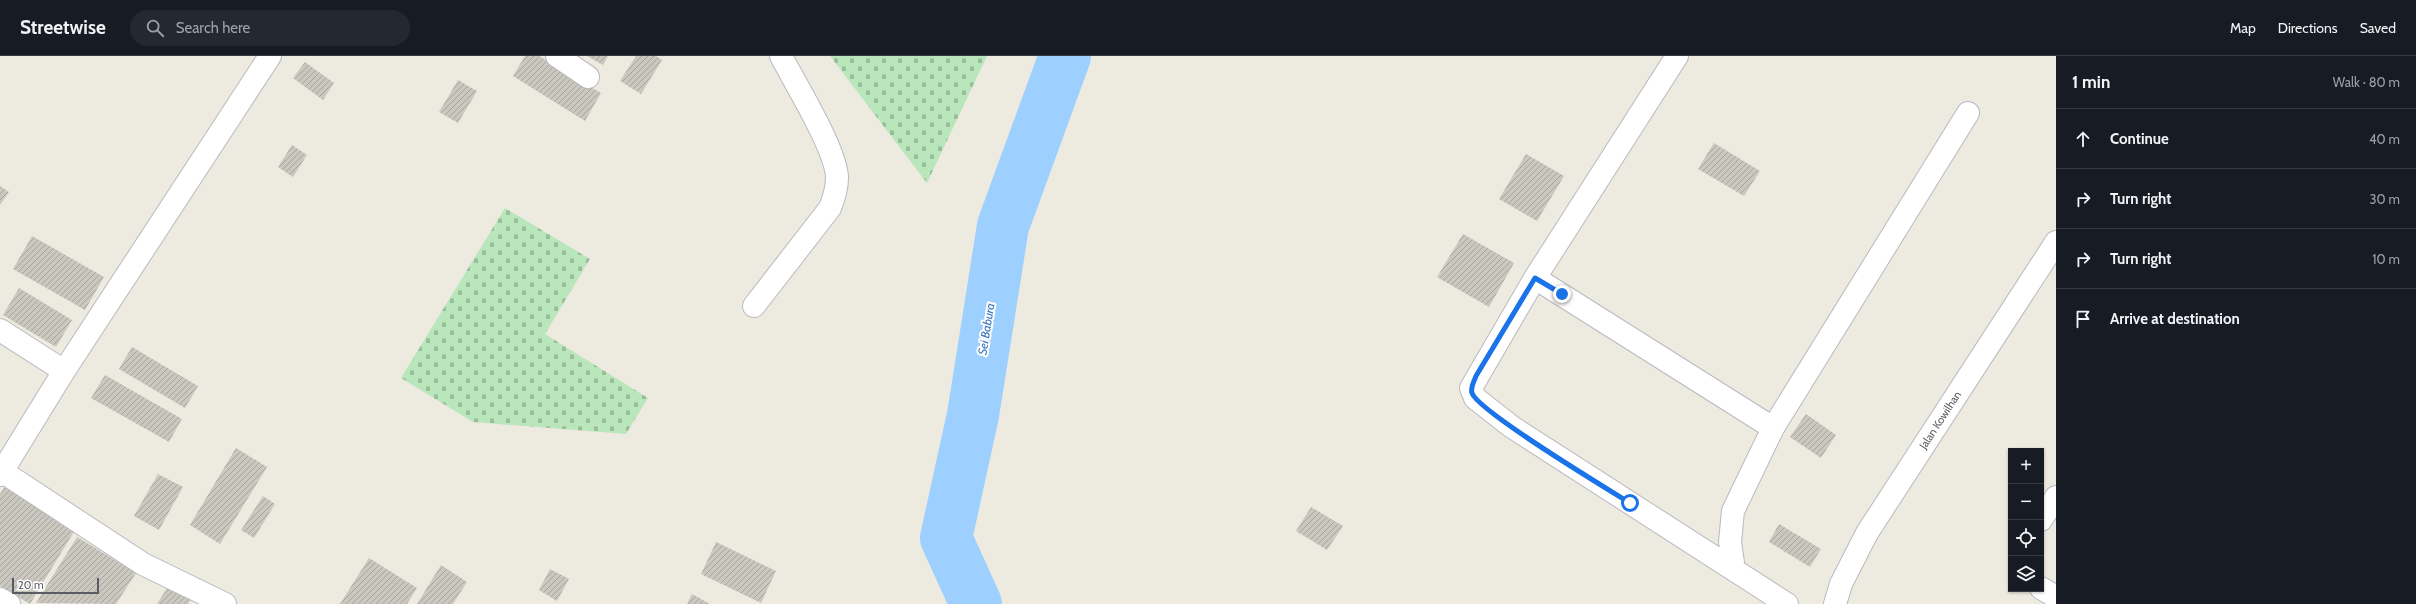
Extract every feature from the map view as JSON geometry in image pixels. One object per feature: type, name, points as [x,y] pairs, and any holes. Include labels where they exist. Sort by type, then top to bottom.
[{"type":"street","points":[[225,604],[143,564],[1,472],[64,371],[270,56]]},
{"type":"street","points":[[557,56],[588,77]]},
{"type":"street","points":[[754,306],[830,208],[836,188],[836,169],[828,146],[781,56]]},
{"type":"street","points":[[1677,56],[1535,278],[1476,376],[1471,388],[1475,398],[1512,427],[1787,604]]},
{"type":"street","points":[[1734,570],[1730,542],[1733,511],[1773,428],[1968,113]]},
{"type":"street","name":"Jalan Kowilhan","points":[[1835,604],[1841,584],[1867,532],[2056,242]]},
{"type":"street","points":[[1535,278],[1773,428]]},
{"type":"street","points":[[0,330],[64,371]]},
{"type":"street","points":[[2044,515],[2056,497]]},
{"type":"street","points":[[2044,590],[2056,597]]},
{"type":"street","points":[[0,599],[9,604]]},
{"type":"green space","points":[[830,56],[987,56],[927,183]]},
{"type":"green space","points":[[505,208],[590,259],[545,334],[648,398],[626,434],[473,422],[401,378]]},
{"type":"building","points":[[525,56],[539,56],[601,93],[585,121],[513,76]]},
{"type":"building","points":[[587,56],[608,56],[603,65]]},
{"type":"building","points":[[636,56],[656,56],[662,60],[641,94],[620,81]]},
{"type":"building","points":[[305,62],[334,83],[323,100],[293,78]]},
{"type":"building","points":[[458,80],[477,91],[458,123],[439,112]]},
{"type":"building","points":[[1714,143],[1760,171],[1744,196],[1698,169]]},
{"type":"building","points":[[292,145],[307,155],[293,177],[278,167]]},
{"type":"building","points":[[1526,154],[1564,176],[1537,221],[1499,199]]},
{"type":"building","points":[[0,186],[9,192],[0,205]]},
{"type":"building","points":[[1463,234],[1514,263],[1489,307],[1437,277]]},
{"type":"building","points":[[32,236],[104,277],[85,310],[13,269]]},
{"type":"building","points":[[19,288],[72,320],[56,347],[3,315]]},
{"type":"building","points":[[132,347],[198,386],[185,408],[119,369]]},
{"type":"building","points":[[105,375],[182,419],[169,442],[91,398]]},
{"type":"building","points":[[1806,414],[1836,435],[1821,458],[1790,437]]},
{"type":"building","points":[[236,448],[267,467],[220,544],[190,525]]},
{"type":"building","points":[[158,474],[183,487],[159,530],[134,516]]},
{"type":"building","points":[[4,487],[75,530],[30,604],[0,586],[0,494]]},
{"type":"building","points":[[263,496],[275,504],[254,538],[241,530]]},
{"type":"building","points":[[1311,507],[1343,526],[1327,550],[1296,531]]},
{"type":"building","points":[[1779,524],[1821,549],[1810,567],[1769,542]]},
{"type":"building","points":[[77,537],[136,573],[116,604],[36,603]]},
{"type":"building","points":[[716,542],[776,571],[761,603],[701,574]]},
{"type":"building","points":[[369,558],[417,588],[407,604],[340,604]]},
{"type":"building","points":[[441,565],[467,582],[453,604],[417,604]]},
{"type":"building","points":[[550,569],[569,579],[557,601],[539,590]]},
{"type":"building","points":[[169,585],[191,599],[188,604],[157,604]]},
{"type":"building","points":[[692,594],[710,604],[687,604]]},
{"type":"waterway","name":"Sei Babura","points":[[976,604],[946,538],[973,415],[1003,226],[1065,56]]},
{"type":"route","points":[[1562,294],[1535,278],[1476,376],[1471,388],[1472,394],[1486,409],[1512,427],[1630,503]]}]
